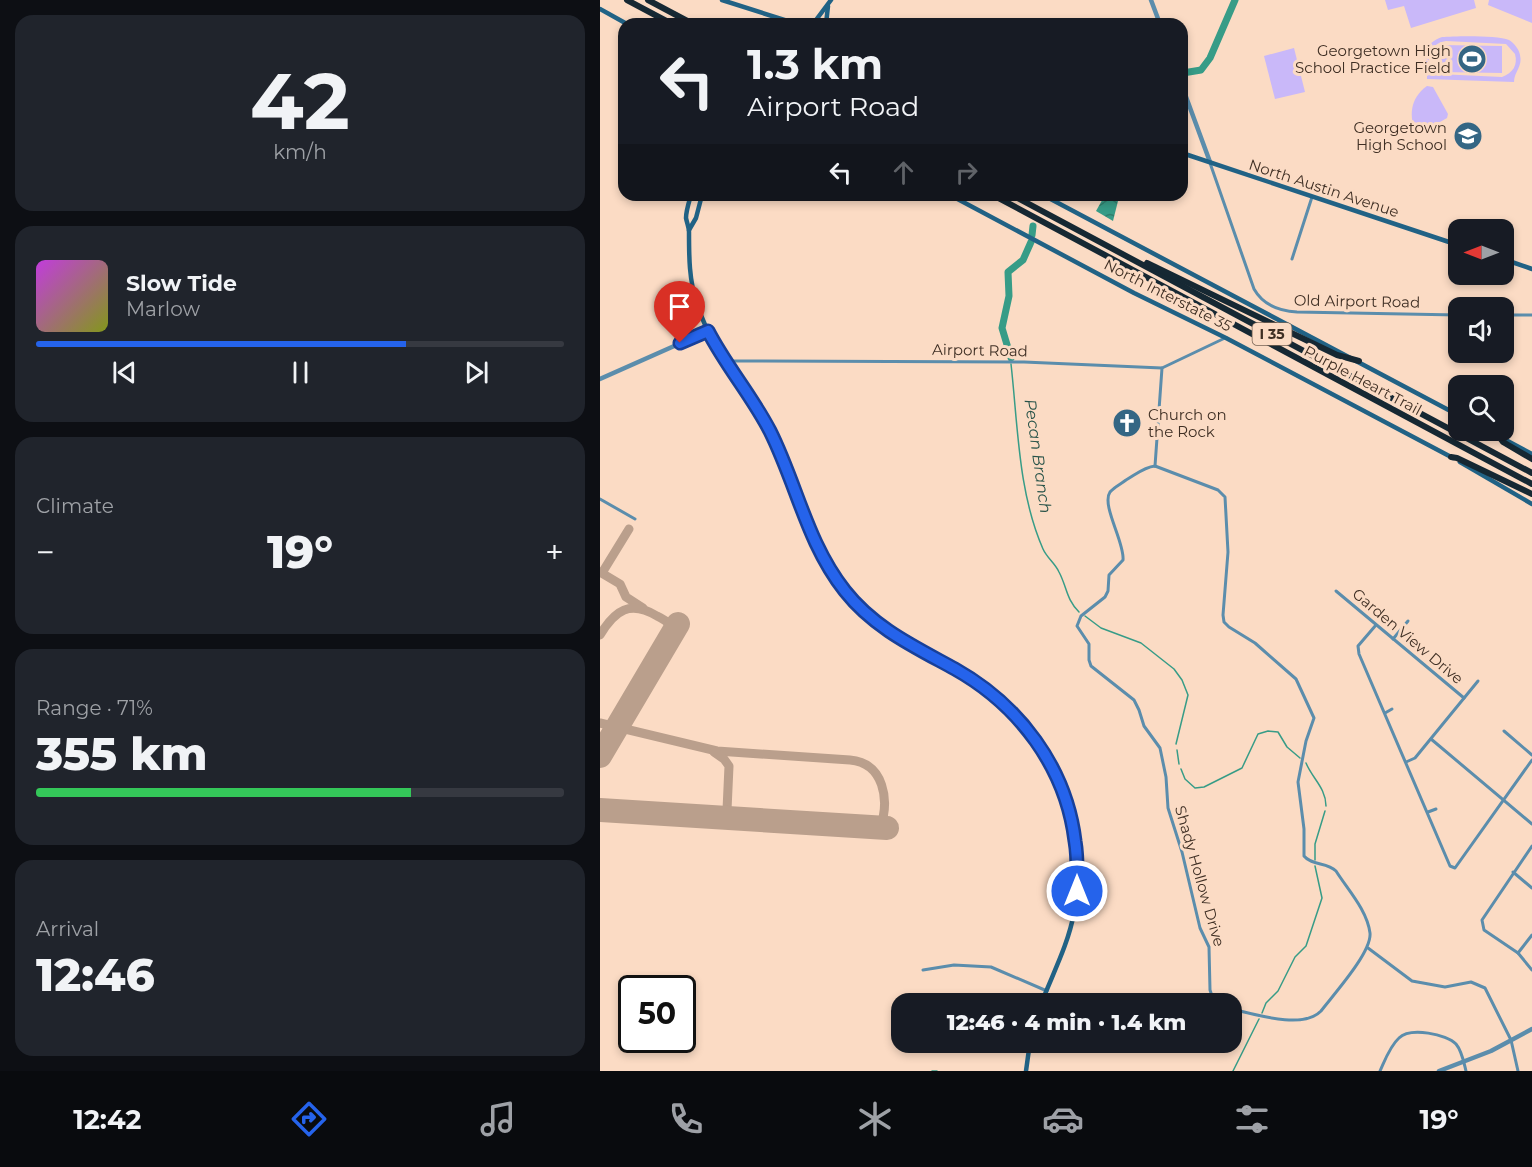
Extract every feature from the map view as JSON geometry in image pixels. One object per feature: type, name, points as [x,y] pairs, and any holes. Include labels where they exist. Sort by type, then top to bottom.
[{"type":"highway","points":[[627,0],[661,18]]},
{"type":"highway","points":[[648,0],[682,18]]},
{"type":"highway","points":[[654,0],[661,7]]},
{"type":"highway","name":"Purple Heart Trail","points":[[1004,201],[1532,484]]},
{"type":"highway","name":"Purple Heart Trail","points":[[1023,201],[1532,473]]},
{"type":"highway","points":[[1111,248],[1121,250],[1337,355],[1359,361]]},
{"type":"highway","points":[[1502,441],[1532,456]]},
{"type":"highway","points":[[1451,457],[1532,494]]},
{"type":"main road","points":[[722,0],[778,18]]},
{"type":"main road","points":[[818,18],[830,2]]},
{"type":"main road","points":[[826,18],[830,2]]},
{"type":"main road","points":[[600,9],[618,19]]},
{"type":"main road","name":"North Austin Avenue","points":[[1188,155],[1448,242]]},
{"type":"main road","points":[[690,201],[686,217],[689,230],[688,250],[691,279],[697,303],[708,331],[769,430],[819,552],[845,591],[882,628],[990,692],[1024,724],[1050,763],[1064,795],[1072,824],[1077,872],[1074,913],[1068,938],[1047,991]]},
{"type":"main road","points":[[689,230],[696,218],[700,201]]},
{"type":"main road","name":"North Interstate 35","points":[[961,201],[1451,457],[1532,504]]},
{"type":"main road","name":"North Interstate 35","points":[[1054,201],[1448,410]]},
{"type":"main road","points":[[1514,263],[1532,269]]},
{"type":"main road","points":[[1027,1068],[1029,1053]]},
{"type":"street","points":[[1151,0],[1158,18]]},
{"type":"street","points":[[1188,102],[1210,162]]},
{"type":"street","name":"Old Airport Road","points":[[1210,162],[1254,289],[1264,301],[1285,311],[1448,315]]},
{"type":"street","points":[[1292,259],[1312,197]]},
{"type":"street","points":[[1514,315],[1532,315]]},
{"type":"street","points":[[600,379],[708,331]]},
{"type":"street","name":"Airport Road","points":[[727,361],[1024,362],[1162,368],[1226,338]]},
{"type":"street","points":[[1162,368],[1155,466],[1218,490],[1225,496],[1228,552],[1224,622],[1255,643],[1285,668],[1300,687],[1314,715],[1298,782],[1304,829],[1304,856],[1307,860],[1330,866],[1336,871],[1366,919],[1370,936],[1368,948],[1321,1011],[1313,1018],[1275,1019],[1242,1011]]},
{"type":"street","name":"Shady Hollow Drive","points":[[1155,466],[1147,467],[1114,488],[1109,494],[1109,504],[1124,558],[1122,563],[1109,575],[1108,591],[1105,597],[1079,618],[1078,628],[1089,644],[1091,666],[1134,700],[1144,726],[1160,748],[1165,771],[1168,808],[1183,852],[1200,928],[1209,947],[1211,993]]},
{"type":"street","points":[[600,499],[634,519]]},
{"type":"street","name":"Garden View Drive","points":[[1336,591],[1464,698]]},
{"type":"street","points":[[1393,639],[1408,621]]},
{"type":"street","points":[[1376,625],[1360,643],[1358,650],[1450,866],[1455,868],[1532,760]]},
{"type":"street","points":[[1406,762],[1415,758],[1478,681]]},
{"type":"street","points":[[1385,713],[1392,709]]},
{"type":"street","points":[[1504,731],[1532,754]]},
{"type":"street","points":[[1431,739],[1532,824]]},
{"type":"street","points":[[1428,812],[1436,809]]},
{"type":"street","points":[[1532,846],[1483,916],[1482,925],[1489,933],[1518,953],[1532,970]]},
{"type":"street","points":[[1513,872],[1532,888]]},
{"type":"street","points":[[1518,953],[1532,935]]},
{"type":"street","points":[[1368,948],[1412,981],[1445,987],[1472,982],[1482,986],[1490,995],[1511,1040],[1518,1071]]},
{"type":"street","points":[[923,970],[954,965],[991,967],[1047,991]]},
{"type":"street","points":[[1439,1071],[1485,1053],[1532,1029]]},
{"type":"street","points":[[1380,1071],[1398,1038],[1413,1031],[1451,1040],[1460,1049],[1466,1071]]},
{"type":"shaded area","points":[[1385,0],[1474,0],[1476,8],[1411,28],[1404,6],[1388,10]]},
{"type":"shaded area","points":[[1489,0],[1532,0],[1532,23],[1488,5]]},
{"type":"shaded area","points":[[1466,36],[1509,40],[1517,48],[1521,59],[1514,82],[1427,79],[1427,75],[1430,74],[1425,63],[1425,52],[1442,37]],"holes":[[[1446,41],[1506,44],[1515,54],[1516,62],[1512,71],[1502,77],[1438,74],[1430,65],[1431,50]]]},
{"type":"shaded area","name":"Georgetown High School Practice Field","points":[[1442,45],[1502,46],[1502,73],[1441,72]]},
{"type":"shaded area","points":[[1294,48],[1305,92],[1275,99],[1264,56]]},
{"type":"shaded area","points":[[1427,86],[1433,87],[1448,114],[1447,118],[1417,135],[1412,121],[1412,108],[1417,96]]},
{"type":"water","points":[[1102,201],[1118,201],[1113,221],[1096,211]]},
{"type":"waterway","name":"Pecan Branch","points":[[1188,72],[1201,70],[1210,58],[1235,0]]},
{"type":"waterway","name":"Pecan Branch","points":[[1032,235],[1033,226]]},
{"type":"waterway","name":"Pecan Branch","points":[[1011,358],[1002,328],[1009,296],[1008,272],[1023,260],[1031,242]]},
{"type":"waterway","name":"Pecan Branch","points":[[1011,364],[1020,458],[1028,505],[1043,549],[1062,577],[1069,598],[1079,612]]},
{"type":"waterway","name":"Pecan Branch","points":[[1085,616],[1101,628],[1141,643],[1174,669],[1182,680],[1188,695],[1176,744]]},
{"type":"waterway","name":"Pecan Branch","points":[[1181,769],[1185,779],[1195,788],[1204,787],[1242,768],[1258,734],[1268,731],[1278,732],[1287,747],[1300,758]]},
{"type":"waterway","name":"Pecan Branch","points":[[1177,750],[1179,764]]},
{"type":"waterway","name":"Pecan Branch","points":[[1306,763],[1324,794],[1326,806]]},
{"type":"waterway","name":"Pecan Branch","points":[[1315,860],[1315,844],[1325,811]]},
{"type":"waterway","name":"Pecan Branch","points":[[1262,1013],[1266,1003],[1278,991],[1295,957],[1306,946],[1322,898],[1315,866]]},
{"type":"waterway","name":"Pecan Branch","points":[[1233,1071],[1259,1019]]},
{"type":"waterway","name":"Pecan Branch","points":[[932,1071],[937,1071]]},
{"type":"taxiway","points":[[602,573],[629,529]]},
{"type":"taxiway","points":[[600,572],[620,584],[626,597],[643,608]]},
{"type":"taxiway","points":[[600,635],[611,619],[631,608],[647,611],[660,617],[674,631]]},
{"type":"taxiway","points":[[600,723],[717,751],[850,760],[861,763],[877,775],[882,785],[884,806],[880,828]]},
{"type":"taxiway","points":[[714,752],[729,766],[727,810],[724,815],[717,817]]},
{"type":"taxiway","points":[[727,810],[730,816],[738,819]]},
{"type":"runway","points":[[600,756],[678,624]]},
{"type":"runway","points":[[600,810],[887,828]]},
{"type":"place","name":"Georgetown High School Practice Field","points":[[1472,59]]},
{"type":"place","name":"Georgetown High School","points":[[1468,136]]},
{"type":"place","name":"Church on the Rock","points":[[1127,423]]},
{"type":"route","points":[[680,343],[708,331],[769,430],[819,552],[852,600],[882,628],[965,675],[990,692],[1009,708],[1037,741],[1058,780],[1072,824],[1076,841],[1077,891]]}]
